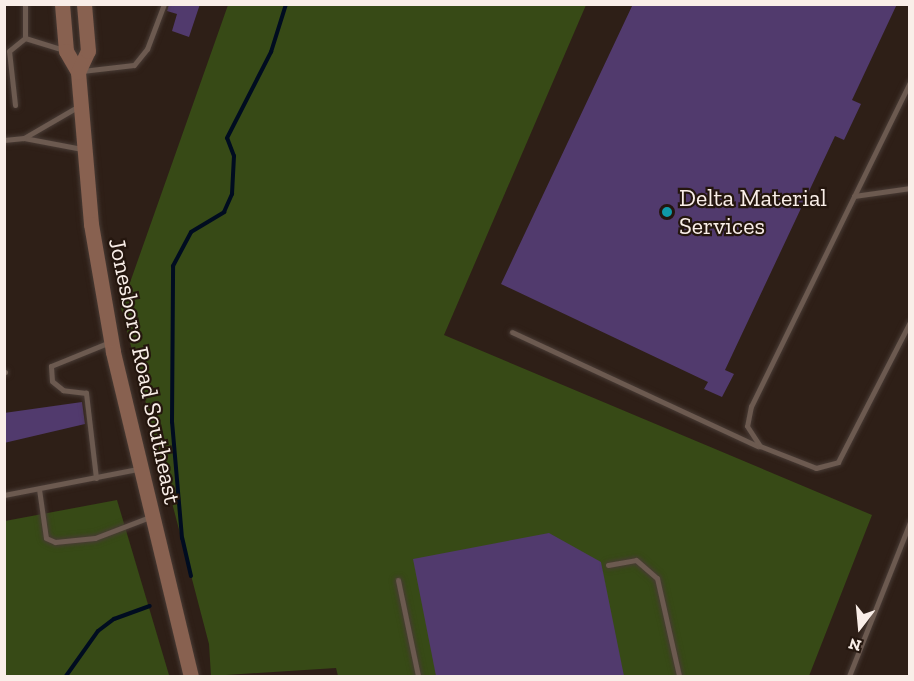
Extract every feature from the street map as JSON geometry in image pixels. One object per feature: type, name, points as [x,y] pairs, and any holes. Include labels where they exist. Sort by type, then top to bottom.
[{"type":"main road","name":"Jonesboro Road Southeast","points":[[62,4],[66,51],[78,72],[85,149],[111,341],[191,676]]},
{"type":"main road","name":"Jonesboro Road Southeast","points":[[78,72],[88,51],[84,4]]},
{"type":"lane","points":[[25,4],[25,38]]},
{"type":"lane","points":[[78,72],[134,65],[147,49],[164,4]]},
{"type":"lane","points":[[25,38],[66,51]]},
{"type":"lane","points":[[15,105],[10,77],[9,51],[25,38]]},
{"type":"lane","points":[[760,446],[747,426],[751,406],[909,82]]},
{"type":"lane","points":[[24,138],[80,105]]},
{"type":"lane","points":[[4,140],[24,138],[85,149]]},
{"type":"lane","points":[[854,196],[909,188]]},
{"type":"lane","points":[[512,332],[760,446],[816,468],[838,462],[909,322]]},
{"type":"lane","points":[[96,478],[86,393],[63,390],[52,381],[51,366],[111,341]]},
{"type":"lane","points":[[4,495],[140,469]]},
{"type":"lane","points":[[39,489],[46,538],[55,542],[95,538],[151,516]]},
{"type":"lane","points":[[849,676],[909,522]]},
{"type":"lane","points":[[608,565],[636,560],[657,578],[679,676]]},
{"type":"lane","points":[[398,580],[418,676]]},
{"type":"green space","points":[[228,5],[586,5],[444,335],[872,515],[809,676],[338,676],[336,668],[211,676],[209,644],[121,308]]},
{"type":"green space","points":[[117,500],[169,675],[5,676],[5,521]]},
{"type":"building","points":[[169,4],[200,4],[189,37],[172,31],[177,14],[167,11]]},
{"type":"building","name":"Delta Material Services","points":[[633,4],[897,4],[852,100],[861,104],[844,140],[835,136],[725,370],[734,374],[722,397],[704,389],[708,382],[501,284]]},
{"type":"building","points":[[82,402],[85,424],[4,443],[4,413]]},
{"type":"building","points":[[549,533],[601,562],[624,676],[436,676],[413,559]]},
{"type":"waterway","points":[[191,576],[182,538],[172,422],[173,266],[191,232],[224,212],[232,194],[234,156],[227,138],[271,52],[286,4]]},
{"type":"waterway","points":[[66,676],[98,631],[114,619],[150,606]]},
{"type":"place","name":"Delta Material Services","points":[[667,212]]}]
